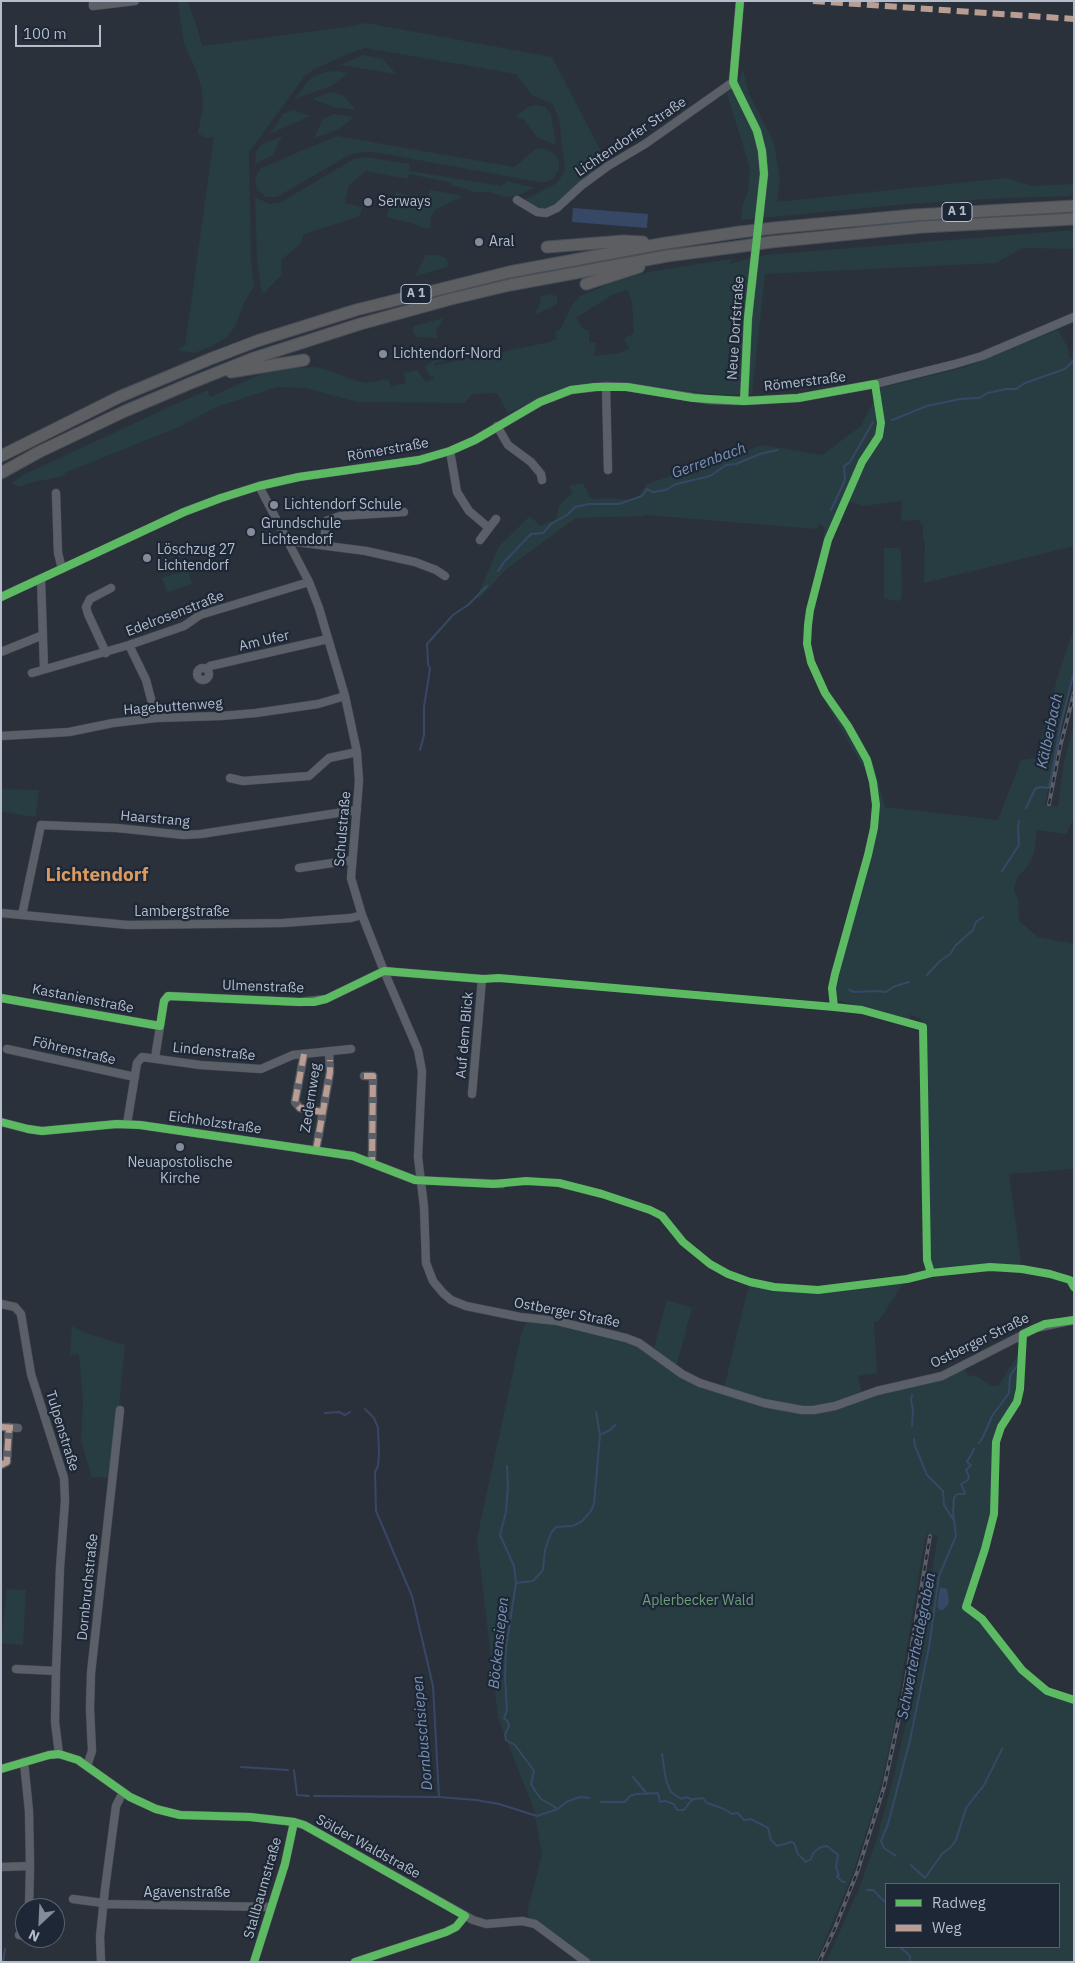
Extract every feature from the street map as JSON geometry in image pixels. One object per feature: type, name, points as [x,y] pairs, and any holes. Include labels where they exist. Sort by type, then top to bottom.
[{"type":"highway","name":"A 1","points":[[1,456],[103,405],[180,371],[257,341],[399,299],[509,272],[660,244],[774,228],[914,215],[1074,206]]},
{"type":"highway","name":"A 1","points":[[1,473],[125,411],[251,359],[319,337],[451,299],[571,273],[667,256],[771,242],[922,227],[1074,219]]},
{"type":"highway","points":[[547,247],[623,241],[660,244]]},
{"type":"highway","points":[[586,284],[644,266],[667,256]]},
{"type":"highway","points":[[180,371],[204,354],[231,342]]},
{"type":"highway","points":[[215,374],[304,360]]},
{"type":"street","points":[[93,1],[93,6],[135,1]]},
{"type":"street","points":[[733,82],[740,1]]},
{"type":"street","name":"Lichtendorfer Straße","points":[[517,200],[537,212],[546,213],[557,208],[602,170],[665,131],[733,82]]},
{"type":"street","name":"Neue Dorfstraße","points":[[733,82],[757,132],[762,151],[764,174],[748,318],[744,401]]},
{"type":"street","name":"Römerstraße","points":[[1,597],[184,512],[259,486],[305,476],[419,460],[450,451],[475,440],[552,396],[580,388],[628,387],[693,398],[744,401],[798,398],[929,372],[982,356],[1074,317]]},
{"type":"street","points":[[606,386],[608,470]]},
{"type":"street","points":[[497,426],[508,445],[531,462],[541,474],[542,480]]},
{"type":"street","points":[[450,451],[457,492],[469,511],[489,528]]},
{"type":"street","name":"Schulstraße","points":[[259,486],[309,582],[345,696],[357,752],[359,781],[352,878],[362,915],[418,1050],[422,1071],[418,1137],[421,1180]]},
{"type":"street","points":[[56,493],[58,553],[62,569]]},
{"type":"street","points":[[324,544],[326,521],[340,516],[404,512]]},
{"type":"street","points":[[480,540],[496,519]]},
{"type":"street","points":[[289,541],[324,544],[366,551],[415,562],[436,570],[445,576]]},
{"type":"street","points":[[41,579],[44,669]]},
{"type":"street","name":"Edelrosenstraße","points":[[32,673],[129,646],[184,626],[200,615],[309,582]]},
{"type":"street","points":[[106,653],[86,607],[90,598],[111,588]]},
{"type":"street","points":[[1,652],[43,635]]},
{"type":"street","name":"Am Ufer","points":[[206,669],[210,666],[328,639]]},
{"type":"street","points":[[129,646],[146,680],[156,718]]},
{"type":"street","name":"Hagebuttenweg","points":[[1,736],[69,732],[112,723],[156,718],[222,716],[265,712],[318,704],[345,696]]},
{"type":"street","points":[[230,778],[243,781],[310,776],[329,758],[357,752]]},
{"type":"street","name":"Haarstrang","points":[[22,915],[41,825],[117,828],[193,835],[357,810]]},
{"type":"street","points":[[299,868],[352,860]]},
{"type":"street","name":"Lambergstraße","points":[[1,913],[128,925],[283,923],[351,918],[362,915]]},
{"type":"street","name":"Auf dem Blick","points":[[384,971],[482,979],[472,1094]]},
{"type":"street","name":"Ulmenstraße","points":[[155,1058],[164,1000],[168,996],[314,1002],[326,999],[384,971]]},
{"type":"street","name":"Kastanienstraße","points":[[1,998],[160,1026]]},
{"type":"street","name":"Föhrenstraße","points":[[7,1049],[135,1077]]},
{"type":"street","name":"Lindenstraße","points":[[127,1124],[139,1058],[146,1056],[200,1065],[261,1069],[286,1058],[351,1049]]},
{"type":"street","name":"Zedernweg","points":[[316,1150],[330,1072],[329,1051]]},
{"type":"street","points":[[304,1054],[295,1102],[300,1108],[322,1112]]},
{"type":"street","points":[[364,1076],[382,1076]]},
{"type":"street","points":[[372,1162],[373,1076]]},
{"type":"street","name":"Eichholzstraße","points":[[1,1122],[42,1131],[127,1124],[353,1156],[409,1178],[421,1180],[502,1184]]},
{"type":"street","name":"Ostberger Straße","points":[[421,1180],[426,1264],[433,1281],[450,1300],[472,1307],[520,1317],[557,1321],[626,1338],[647,1348],[691,1379],[712,1388],[764,1404],[802,1410],[835,1406],[877,1391],[942,1376],[1036,1328],[1074,1320]]},
{"type":"street","name":"Tulpenstraße","points":[[1,1304],[15,1307],[21,1314],[31,1374],[64,1478],[65,1501],[60,1568],[55,1722],[59,1754]]},
{"type":"street","name":"Dornbruchstraße","points":[[87,1766],[92,1751],[91,1674],[120,1410]]},
{"type":"street","points":[[1,1465],[7,1462],[5,1427],[18,1428]]},
{"type":"street","points":[[16,1669],[56,1671]]},
{"type":"street","points":[[1,1769],[59,1754]]},
{"type":"street","name":"Sölder Waldstraße","points":[[59,1754],[87,1766],[123,1792],[152,1807],[180,1815],[250,1817],[294,1822],[465,1916],[486,1924],[522,1921],[535,1924],[586,1962]]},
{"type":"street","points":[[24,1762],[29,1810],[29,1898]]},
{"type":"street","points":[[101,1962],[100,1937],[103,1904],[116,1806],[123,1792]]},
{"type":"street","name":"Stallbaumstraße","points":[[254,1962],[284,1864],[294,1822]]},
{"type":"street","points":[[1,1867],[30,1866]]},
{"type":"street","name":"Agavenstraße","points":[[73,1899],[103,1904],[271,1907]]},
{"type":"street","points":[[355,1962],[446,1932],[456,1927],[465,1916]]},
{"type":"green space","points":[[178,1],[187,1],[202,46],[366,23],[552,57],[606,161],[555,206],[547,209],[538,209],[524,200],[557,183],[565,171],[559,118],[552,104],[532,95],[516,74],[366,48],[314,69],[304,77],[249,152],[251,259],[254,286],[244,303],[235,327],[227,337],[210,347],[194,353],[178,350],[185,345],[214,137],[206,138],[198,133],[203,108],[202,91],[198,75],[184,43]]},
{"type":"green space","points":[[363,55],[383,59],[396,74],[340,65]]},
{"type":"green space","points":[[743,70],[749,94],[774,143],[780,179],[777,202],[1006,178],[1032,186],[1074,184],[1074,196],[907,204],[741,220],[743,204],[748,191],[750,168],[727,94],[737,83]]},
{"type":"green space","points":[[335,71],[348,73],[331,86],[295,99],[307,82],[316,75]]},
{"type":"green space","points":[[330,92],[343,95],[356,110],[332,107],[312,99]]},
{"type":"green space","points":[[530,106],[545,107],[551,114],[556,145],[538,138],[524,120],[515,116]]},
{"type":"green space","points":[[293,110],[310,116],[270,134],[283,114]]},
{"type":"green space","points":[[334,114],[354,117],[339,129],[314,138],[323,119]]},
{"type":"green space","points":[[282,136],[273,155],[255,164],[256,153],[259,147]]},
{"type":"green space","points":[[337,136],[514,167],[536,149],[544,148],[555,154],[559,161],[559,169],[553,179],[547,182],[539,182],[374,152],[363,152],[349,155],[277,197],[266,197],[257,189],[255,178],[261,168]]},
{"type":"green space","points":[[366,157],[409,164],[410,171],[501,186],[507,181],[534,188],[521,194],[507,197],[488,192],[474,192],[456,186],[451,187],[452,183],[409,174],[408,179],[366,171],[349,185],[345,203],[362,207],[360,216],[304,234],[300,244],[281,260],[282,274],[262,293],[257,260],[255,197],[269,204],[281,202],[354,159]]},
{"type":"green space","points":[[430,190],[460,195],[461,197],[435,210],[430,219],[431,227],[426,229],[415,224],[387,217],[390,201],[394,202],[396,192],[427,200]]},
{"type":"green space","points":[[1074,230],[1074,249],[1023,248],[996,263],[765,274],[752,394],[720,395],[658,387],[600,383],[578,385],[550,393],[508,413],[497,393],[473,394],[464,403],[358,402],[305,388],[277,387],[216,407],[181,426],[65,473],[64,476],[29,483],[19,487],[12,483],[23,475],[208,390],[210,397],[264,373],[314,367],[367,383],[388,379],[391,386],[406,383],[404,373],[417,370],[426,382],[435,378],[429,375],[425,367],[437,357],[450,360],[434,363],[437,367],[437,365],[557,339],[555,333],[561,328],[572,305],[580,296],[613,282],[648,272],[732,259],[729,264],[765,255]],"holes":[[[628,290],[632,303],[634,333],[624,339],[629,349],[618,353],[594,356],[596,343],[589,343],[589,330],[583,329],[576,318],[614,294]]]},
{"type":"green space","points":[[426,255],[437,255],[446,258],[448,262],[447,267],[415,276]]},
{"type":"green space","points":[[549,294],[557,296],[557,303],[534,315],[541,303],[540,297]]},
{"type":"green space","points":[[443,318],[436,332],[438,338],[417,337],[413,333],[415,326]]},
{"type":"green space","points":[[1058,330],[1067,346],[1070,359],[1074,358],[1074,546],[924,583],[925,543],[923,539],[923,525],[918,520],[901,521],[902,501],[864,506],[849,501],[862,471],[875,450],[882,431],[883,416],[880,388],[966,367]]},
{"type":"green space","points":[[875,399],[878,411],[876,436],[859,462],[825,542],[823,541],[825,528],[819,523],[817,529],[646,515],[576,518],[505,570],[479,599],[477,597],[499,546],[530,516],[540,526],[556,519],[559,506],[572,493],[570,486],[583,483],[591,499],[636,500],[647,484],[763,445],[822,455],[861,426]]},
{"type":"green space","points":[[884,548],[898,548],[901,551],[902,594],[900,601],[889,600],[884,597]]},
{"type":"green space","points":[[188,570],[192,584],[167,592],[162,578]]},
{"type":"green space","points":[[1074,629],[1074,673],[1061,721],[1045,804],[1058,806],[1064,763],[1074,723],[1074,818],[1066,834],[1037,830],[1034,854],[1026,868],[1017,878],[1014,890],[1018,899],[1019,921],[1038,937],[1074,944],[1074,1169],[1009,1174],[1022,1269],[1005,1265],[938,1270],[933,1267],[929,1259],[926,1035],[920,1018],[910,1013],[910,1020],[837,1000],[836,987],[839,969],[866,879],[879,808],[871,767],[861,744],[826,692],[828,691],[859,735],[873,762],[885,807],[998,820],[1021,760],[1036,758],[1058,676]]},
{"type":"green space","points":[[826,697],[856,742],[866,765],[863,767],[823,698]]},
{"type":"green space","points":[[1,789],[39,790],[36,815],[33,817],[1,811]]},
{"type":"green space","points":[[905,1280],[879,1321],[874,1322],[877,1373],[858,1376],[862,1395],[826,1407],[779,1406],[724,1388],[749,1284],[770,1288],[816,1291]]},
{"type":"green space","points":[[667,1300],[692,1308],[676,1367],[654,1348]]},
{"type":"green space","name":"Aplerbecker Wald","points":[[527,1321],[544,1321],[626,1339],[681,1375],[802,1411],[862,1397],[964,1369],[968,1376],[974,1375],[992,1386],[998,1386],[1020,1351],[1015,1399],[1000,1427],[995,1443],[993,1505],[990,1531],[973,1578],[966,1605],[981,1619],[1019,1671],[1050,1695],[1074,1702],[1074,1962],[826,1962],[859,1889],[876,1841],[893,1780],[906,1723],[938,1536],[928,1533],[925,1539],[892,1736],[878,1796],[851,1878],[816,1962],[590,1962],[529,1917],[527,1912],[542,1855],[534,1810],[498,1717],[477,1538],[521,1335]]},
{"type":"green space","points":[[72,1326],[85,1333],[125,1345],[112,1478],[92,1477],[81,1440],[83,1402],[79,1354],[70,1355]]},
{"type":"green space","points":[[7,1589],[26,1590],[23,1645],[1,1643]]},
{"type":"water","points":[[573,208],[648,214],[647,228],[572,222]]},
{"type":"water","points":[[940,1587],[947,1589],[949,1600],[948,1605],[943,1610],[940,1610],[937,1606]]},
{"type":"waterway","name":"Gerrenbach","points":[[892,420],[927,406],[960,399],[979,398],[988,393],[1016,389],[1025,383],[1065,369],[1074,360]]},
{"type":"waterway","points":[[831,510],[845,480],[844,466],[850,462],[873,422]]},
{"type":"waterway","name":"Gerrenbach","points":[[498,571],[504,562],[531,534],[543,533],[551,524],[567,515],[575,507],[589,504],[619,504],[642,496],[647,489],[653,492],[666,490],[676,484],[710,476],[726,465],[736,464],[760,454],[777,450]]},
{"type":"waterway","name":"Gerrenbach","points":[[420,750],[424,735],[424,707],[430,669],[427,644],[453,615],[468,605],[487,586]]},
{"type":"waterway","name":"Kälberbach","points":[[1026,808],[1035,789],[1040,787],[1049,788],[1061,724],[1074,672]]},
{"type":"waterway","name":"Kälberbach","points":[[1002,871],[1019,845],[1019,821]]},
{"type":"waterway","name":"Kälberbach","points":[[927,975],[940,961],[950,954],[956,945],[973,930],[976,922],[983,917]]},
{"type":"waterway","name":"Kälberbach","points":[[849,990],[855,992],[886,992],[893,987],[909,982]]},
{"type":"waterway","name":"Schwerterheidegraben","points":[[979,1443],[992,1416],[1009,1393],[1010,1376],[1021,1360]]},
{"type":"waterway","points":[[912,1395],[912,1426]]},
{"type":"waterway","name":"Dornbuschsiepen","points":[[365,1409],[374,1418],[378,1428],[379,1453],[378,1466],[375,1472],[376,1511],[412,1596],[433,1686],[439,1797],[499,1804],[537,1816],[558,1809]]},
{"type":"waterway","points":[[325,1413],[339,1412],[345,1415],[350,1412]]},
{"type":"waterway","name":"Böckensiepen","points":[[589,1798],[580,1797],[566,1802],[558,1809],[541,1799],[531,1784],[534,1771],[515,1745],[506,1740],[505,1734],[509,1726],[504,1718],[507,1710],[506,1648],[516,1583],[533,1581],[543,1570],[545,1550],[551,1533],[556,1527],[572,1526],[581,1522],[591,1511],[594,1504],[600,1435],[596,1412]]},
{"type":"waterway","points":[[600,1435],[610,1430],[616,1424]]},
{"type":"waterway","points":[[914,1439],[927,1475],[943,1491],[944,1505],[953,1519]]},
{"type":"waterway","name":"Schwerterheidegraben","points":[[896,1856],[884,1848],[881,1841],[888,1824],[910,1740],[929,1647],[939,1576],[956,1536],[953,1512],[954,1498],[957,1494],[965,1493],[961,1484],[968,1480],[969,1477],[966,1470],[971,1465],[967,1462],[974,1449]]},
{"type":"waterway","points":[[507,1466],[506,1512],[500,1535],[514,1566],[516,1582]]},
{"type":"waterway","points":[[911,1865],[925,1878],[942,1854],[951,1847],[956,1840],[966,1808],[984,1785],[1002,1749]]},
{"type":"waterway","points":[[662,1754],[666,1780],[671,1792],[681,1799],[686,1797],[691,1799]]},
{"type":"waterway","points":[[241,1767],[288,1770]]},
{"type":"waterway","points":[[294,1770],[297,1795],[309,1796]]},
{"type":"waterway","points":[[633,1777],[647,1794]]},
{"type":"waterway","name":"Böckensiepen","points":[[601,1802],[625,1802],[630,1796],[636,1794],[658,1793],[660,1802],[665,1801],[674,1804],[677,1810],[684,1810],[694,1799],[703,1798],[707,1803],[732,1814],[738,1813],[744,1820],[751,1819],[768,1828],[771,1840],[777,1846],[791,1842],[794,1843],[798,1854],[806,1862],[811,1859],[814,1852],[821,1847],[827,1846],[838,1855],[836,1867],[839,1876]]},
{"type":"waterway","points":[[314,1796],[439,1797]]},
{"type":"waterway","name":"Böckensiepen","points":[[838,1874],[837,1877],[845,1882]]},
{"type":"waterway","name":"Böckensiepen","points":[[867,1890],[873,1890],[885,1902]]},
{"type":"waterway","name":"Böckensiepen","points":[[901,1948],[910,1956],[910,1962]]},
{"type":"waterway","points":[[3,1962],[5,1949]]},
{"type":"railway","points":[[1049,804],[1060,747],[1074,693]]},
{"type":"railway","points":[[819,1962],[858,1870],[884,1787],[902,1704],[930,1536]]},
{"type":"marked path","points":[[813,1],[1074,19]]},
{"type":"marked path","points":[[304,1054],[295,1102],[300,1108],[322,1112]]},
{"type":"marked path","points":[[316,1150],[330,1072],[330,1060]]},
{"type":"marked path","points":[[364,1076],[373,1076],[372,1162]]},
{"type":"marked path","points":[[1,1427],[18,1428]]},
{"type":"marked path","points":[[1,1465],[7,1462],[9,1427]]},
{"type":"cycle path","points":[[740,1],[733,82],[757,131],[762,151],[764,174],[748,318],[744,401]]},
{"type":"cycle path","points":[[1,597],[184,512],[221,498],[259,486],[299,477],[419,460],[450,451],[475,440],[540,402],[571,390],[595,387],[627,387],[693,398],[744,401],[798,398],[875,384],[881,423],[879,436],[862,462],[828,540],[808,625],[807,644],[811,662],[825,693],[848,726],[867,760],[873,782],[876,805],[874,828],[868,855],[832,988],[834,1007]]},
{"type":"cycle path","points":[[1,998],[160,1026],[164,1001],[168,996],[314,1002],[326,999],[384,971],[482,979],[499,978],[834,1007],[862,1010],[923,1027],[927,1260],[931,1273]]},
{"type":"cycle path","points":[[1,1122],[42,1131],[117,1124],[140,1125],[353,1156],[415,1180],[493,1184],[526,1181],[559,1183],[602,1194],[650,1210],[662,1216],[683,1242],[710,1264],[728,1274],[750,1282],[774,1287],[818,1290],[907,1279],[931,1273],[990,1267],[1022,1269],[1050,1274],[1070,1280],[1074,1287]]},
{"type":"cycle path","points":[[1074,1320],[1045,1324],[1023,1334],[1020,1389],[1017,1402],[1001,1427],[996,1442],[994,1514],[966,1607],[982,1619],[1022,1670],[1047,1691],[1074,1700]]},
{"type":"cycle path","points":[[1,1769],[49,1755],[59,1754],[78,1760],[130,1797],[156,1809],[180,1815],[250,1817],[294,1822],[304,1825],[465,1916],[456,1927],[446,1932],[355,1962]]},
{"type":"cycle path","points":[[254,1962],[285,1864],[294,1822]]},
{"type":"place","name":"Serways","points":[[368,202]]},
{"type":"place","name":"Aral","points":[[479,242]]},
{"type":"place","name":"Lichtendorf-Nord","points":[[383,354]]},
{"type":"place","name":"Lichtendorf Schule","points":[[274,505]]},
{"type":"place","name":"Grundschule Lichtendorf","points":[[251,532]]},
{"type":"place","name":"Löschzug 27 Lichtendorf","points":[[147,558]]},
{"type":"place","name":"Neuapostolische Kirche","points":[[180,1147]]},
{"type":"district","name":"Lichtendorf","points":[[97,876]]}]
